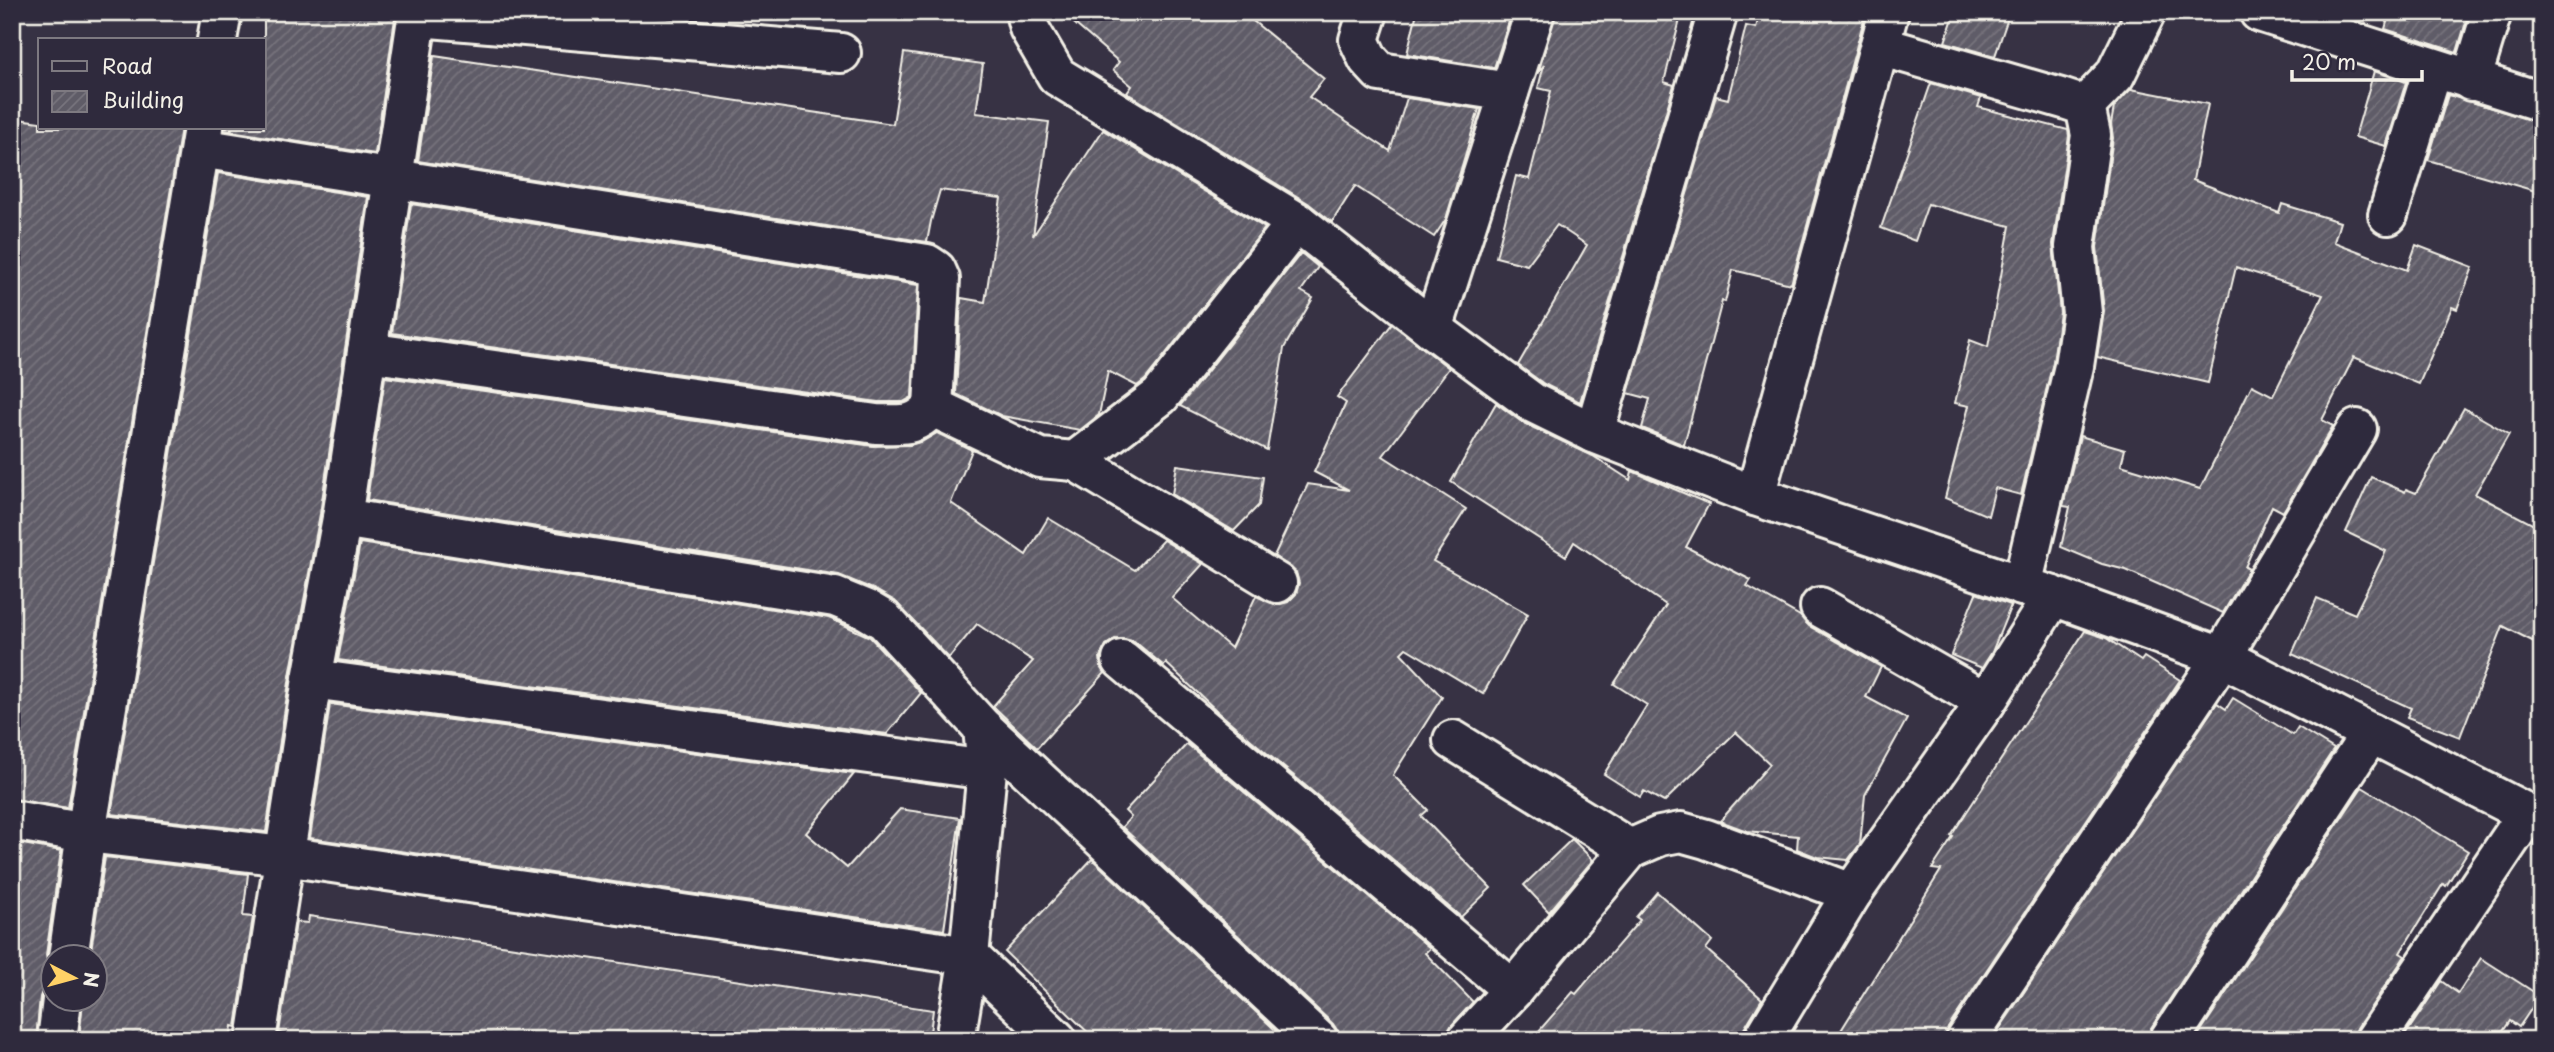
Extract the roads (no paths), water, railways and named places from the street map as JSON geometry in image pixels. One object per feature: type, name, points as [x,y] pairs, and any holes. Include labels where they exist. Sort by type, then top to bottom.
[{"type":"street","points":[[218,38],[222,12]]},
{"type":"street","points":[[1025,12],[1029,28],[1057,76],[1297,222],[1433,329],[1533,403],[1594,433],[1755,496],[2038,591],[2222,657],[2535,817],[2375,1040]]},
{"type":"street","points":[[1368,12],[1359,40],[1368,59],[1380,72],[1509,92]]},
{"type":"street","points":[[1433,329],[1535,12]]},
{"type":"street","points":[[1594,433],[1718,12]]},
{"type":"street","points":[[2085,106],[2115,75],[2146,12]]},
{"type":"street","points":[[2259,12],[2542,102]]},
{"type":"street","points":[[2471,81],[2491,12]]},
{"type":"street","points":[[256,1040],[312,679],[342,518],[418,15],[841,53]]},
{"type":"street","points":[[1755,496],[1884,29],[2085,106]]},
{"type":"street","points":[[2388,215],[2433,69]]},
{"type":"street","points":[[1763,1040],[1852,893],[1986,702],[2038,591],[2082,313],[2075,247],[2091,135],[2085,106]]},
{"type":"street","points":[[70,944],[201,138],[393,180],[927,264],[936,270],[940,279],[933,407],[920,421],[907,424],[876,424],[367,352]]},
{"type":"street","points":[[1075,461],[1160,396],[1297,222]]},
{"type":"street","points":[[933,407],[1040,458],[1075,461],[1277,583]]},
{"type":"street","points":[[1966,1040],[2222,657],[2357,429]]},
{"type":"street","points":[[342,518],[835,597],[867,610],[884,620],[983,728],[1318,1040]]},
{"type":"street","points":[[1820,607],[1986,702]]},
{"type":"street","points":[[1122,660],[1513,990]]},
{"type":"street","points":[[312,679],[987,770]]},
{"type":"street","points":[[955,1040],[969,956],[987,770],[983,728]]},
{"type":"street","points":[[2169,1040],[2371,733]]},
{"type":"street","points":[[1453,740],[1630,849]]},
{"type":"street","points":[[12,820],[86,833],[284,856],[969,956],[1057,1040]]},
{"type":"street","points":[[1467,1040],[1513,990],[1630,849],[1661,836],[1681,832],[1706,839],[1852,893]]},
{"type":"street","points":[[57,1040],[60,1014]]}]
